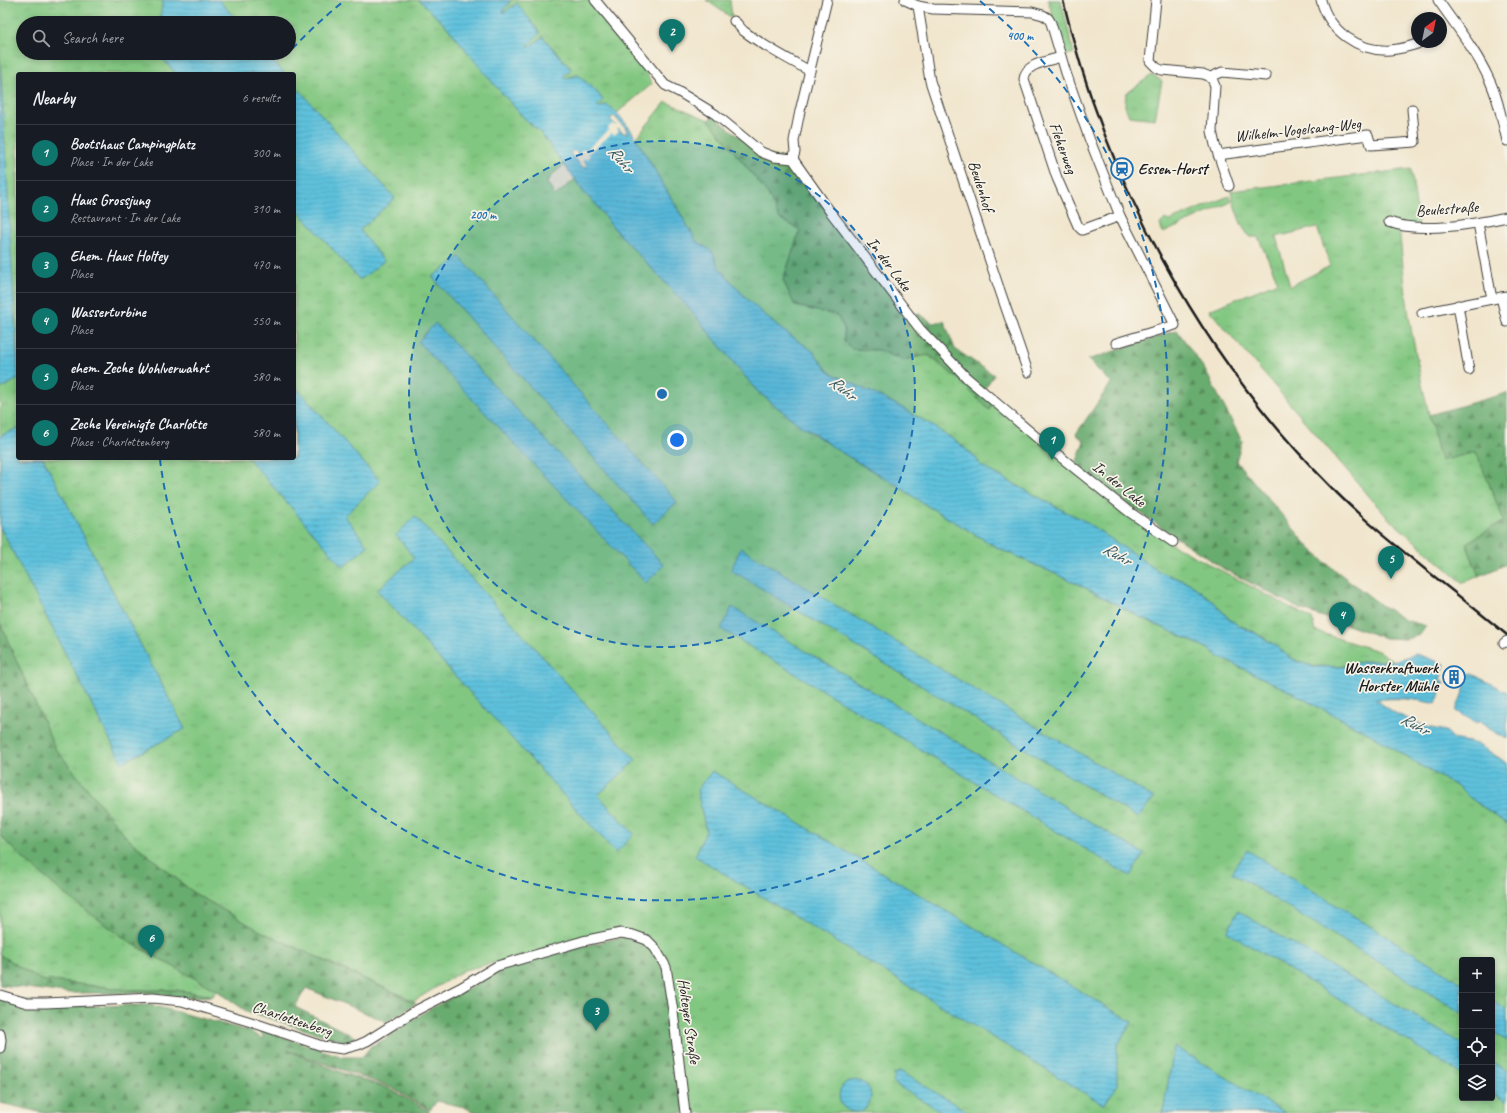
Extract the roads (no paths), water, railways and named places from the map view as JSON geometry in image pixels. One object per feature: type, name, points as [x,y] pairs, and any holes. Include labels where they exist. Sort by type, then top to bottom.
[{"type":"street","points":[[595,0],[665,85],[680,92],[714,114],[761,152],[774,157],[789,158],[795,152],[794,141],[800,111],[828,0]]},
{"type":"street","points":[[905,0],[918,6]]},
{"type":"street","points":[[1156,0],[1150,56],[1150,61],[1153,65],[1162,70],[1203,74],[1211,77],[1222,72],[1266,76]]},
{"type":"street","points":[[1321,0],[1324,10],[1333,25],[1347,38],[1378,50],[1399,49],[1411,46]]},
{"type":"street","points":[[1438,0],[1482,65],[1505,122],[1507,142]]},
{"type":"street","name":"Fleherweg","points":[[918,6],[933,9],[1039,13],[1048,18],[1089,138],[1120,216],[1175,324],[1116,343]]},
{"type":"street","name":"Beulenhof","points":[[918,6],[930,81],[1028,372]]},
{"type":"street","points":[[734,21],[740,25],[742,30],[810,71]]},
{"type":"street","name":"Fleherweg","points":[[1061,57],[1031,67],[1026,71],[1024,79],[1057,178],[1078,226],[1082,230],[1120,216]]},
{"type":"street","points":[[1211,77],[1215,86],[1212,131],[1218,155],[1229,186]]},
{"type":"street","name":"Wilhelm-Vogelsang-Weg","points":[[1218,155],[1368,135],[1372,145],[1416,142],[1412,109]]},
{"type":"street","name":"In der Lake","points":[[789,158],[911,318],[967,378],[1042,442],[1128,512],[1173,542]]},
{"type":"street","name":"Beulestraße","points":[[1389,222],[1399,226],[1419,227],[1478,223],[1507,217]]},
{"type":"street","points":[[1478,223],[1507,322]]},
{"type":"street","points":[[1422,313],[1500,298]]},
{"type":"street","points":[[1458,305],[1469,370]]},
{"type":"street","name":"Charlottenberg","points":[[0,995],[27,1003],[153,998],[182,1002],[238,1018],[322,1046],[343,1050],[367,1041],[414,1012],[460,988],[497,966],[583,941],[621,933],[647,940]]},
{"type":"street","name":"Holteyer Straße","points":[[647,940],[662,958],[667,971],[685,1113]]},
{"type":"street","points":[[0,1034],[0,1048]]},
{"type":"water","points":[[163,0],[219,0],[233,16],[160,16]]},
{"type":"water","name":"Ruhr","points":[[419,0],[511,0],[503,13],[517,3],[540,33],[528,45],[529,47],[543,37],[571,69],[563,77],[565,79],[578,75],[596,91],[603,100],[597,106],[598,107],[608,105],[617,113],[631,130],[697,242],[712,251],[719,268],[747,299],[778,327],[813,351],[829,372],[895,404],[930,424],[960,444],[976,458],[983,467],[1083,520],[1160,572],[1189,583],[1212,600],[1229,619],[1275,645],[1289,657],[1299,662],[1312,666],[1339,667],[1367,661],[1394,661],[1416,654],[1445,664],[1440,680],[1444,682],[1436,704],[1406,699],[1376,700],[1395,713],[1426,727],[1446,731],[1454,739],[1477,744],[1507,764],[1507,824],[1469,797],[1460,788],[1375,737],[1285,689],[1219,657],[1209,649],[1140,617],[1080,585],[998,548],[921,502],[897,485],[837,450],[814,433],[801,426],[757,391],[688,307],[611,225],[595,203],[584,193],[540,132],[526,120],[492,82],[449,29]],"holes":[[[614,116],[626,129],[627,134],[622,132],[610,119]],[[574,150],[586,163],[587,168],[582,167],[570,153]]]},
{"type":"water","points":[[0,60],[16,336],[16,380],[0,389]]},
{"type":"water","points":[[164,60],[272,60],[283,72],[174,72]]},
{"type":"water","points":[[296,86],[395,198],[360,230],[384,261],[360,280],[296,208]]},
{"type":"water","points":[[460,257],[677,502],[653,524],[432,277]]},
{"type":"water","points":[[435,323],[664,565],[646,583],[418,342]]},
{"type":"water","points":[[296,387],[380,481],[345,516],[368,546],[343,567],[250,460],[296,460]]},
{"type":"water","points":[[16,429],[16,460],[44,460],[185,729],[122,763],[0,527],[0,436]]},
{"type":"water","points":[[415,516],[636,760],[598,795],[634,834],[616,853],[377,590],[414,558],[396,535]]},
{"type":"water","points":[[741,548],[1154,798],[1138,818],[731,570]]},
{"type":"water","points":[[732,607],[1144,854],[1130,876],[721,629]]},
{"type":"water","points":[[1470,673],[1507,692],[1507,739],[1479,721],[1477,723],[1456,711]]},
{"type":"water","points":[[712,771],[1132,1022],[1117,1046],[1117,1086],[1104,1105],[695,856],[706,831],[697,790]]},
{"type":"water","points":[[1247,850],[1459,981],[1459,1011],[1232,873]]},
{"type":"water","points":[[1238,911],[1459,1042],[1459,1072],[1227,932]]},
{"type":"water","points":[[1495,1003],[1507,1010],[1507,1041],[1495,1034]]},
{"type":"water","points":[[1174,1046],[1285,1113],[1163,1113]]},
{"type":"water","points":[[1495,1064],[1507,1071],[1507,1102],[1495,1095]]},
{"type":"water","points":[[899,1071],[970,1113],[944,1113],[896,1085],[893,1081],[895,1078],[893,1076]]},
{"type":"water","points":[[852,1080],[858,1080],[867,1084],[871,1096],[867,1108],[858,1112],[852,1112],[843,1108],[839,1099],[839,1093],[843,1084]]},
{"type":"railway","points":[[1063,0],[1081,67],[1104,134],[1132,199],[1164,261],[1199,322],[1239,380],[1283,435],[1341,497],[1389,540],[1507,635]]},
{"type":"place","name":"Haus Grossjung","points":[[672,52]]},
{"type":"place","name":"Essen-Horst","points":[[1122,169]]},
{"type":"place","name":"Bootshaus Campingplatz","points":[[1052,460]]},
{"type":"place","name":"ehem. Zeche Wohlverwahrt","points":[[1391,579]]},
{"type":"place","name":"Wasserturbine","points":[[1342,635]]},
{"type":"place","name":"Wasserkraftwerk Horster Mühle","points":[[1454,677]]},
{"type":"place","name":"Zeche Vereinigte Charlotte","points":[[151,958]]},
{"type":"place","name":"Ehem. Haus Holtey","points":[[596,1031]]}]
